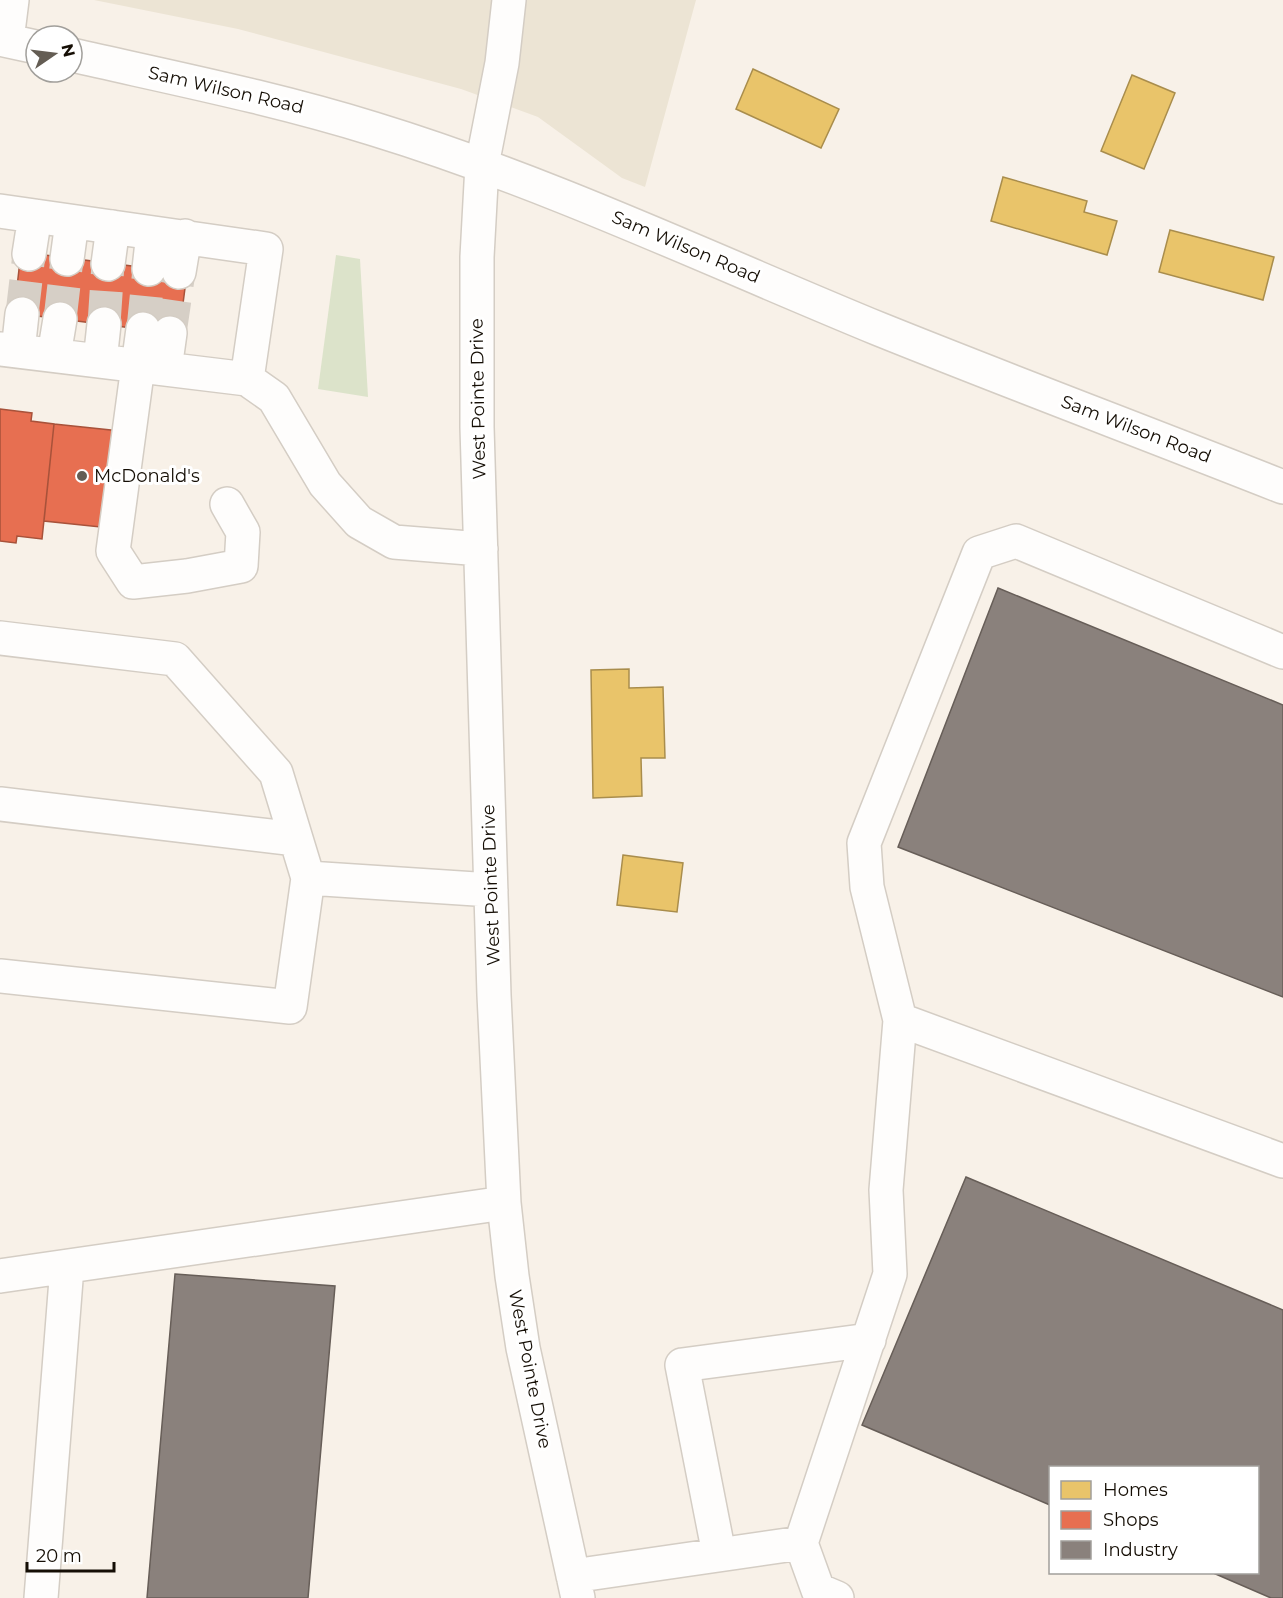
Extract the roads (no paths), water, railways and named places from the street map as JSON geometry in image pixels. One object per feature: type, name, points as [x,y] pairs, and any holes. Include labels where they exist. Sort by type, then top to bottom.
[{"type":"street","points":[[12,0],[14,42]]},
{"type":"street","name":"West Pointe Drive","points":[[509,0],[502,63],[482,165],[477,291],[477,427],[491,890],[504,1203],[523,1348],[575,1587]]},
{"type":"street","name":"Sam Wilson Road","points":[[84,57],[194,80],[298,106],[482,165],[656,232],[879,328],[1283,488]]},
{"type":"street","points":[[0,211],[266,249],[247,379]]},
{"type":"street","points":[[29,255],[35,216]]},
{"type":"street","points":[[67,259],[72,222]]},
{"type":"street","points":[[108,264],[113,227]]},
{"type":"street","points":[[153,232],[164,271],[185,236]]},
{"type":"street","points":[[22,314],[9,350],[247,379],[274,398],[325,484],[359,522],[394,542],[481,549]]},
{"type":"street","points":[[54,355],[60,319]]},
{"type":"street","points":[[100,361],[104,324]]},
{"type":"street","points":[[157,331],[152,367],[113,551],[133,582],[187,576],[242,566],[243,531],[227,504]]},
{"type":"street","points":[[837,1598],[818,1590],[801,1543],[890,1274],[886,1190],[900,1020],[867,887],[864,843],[979,553],[1016,541],[1283,652]]},
{"type":"street","points":[[0,638],[175,660],[276,773],[308,878],[290,1007],[0,976]]},
{"type":"street","points":[[0,804],[296,839]]},
{"type":"street","points":[[308,878],[491,890]]},
{"type":"street","points":[[900,1020],[1283,1161]]},
{"type":"street","points":[[0,1276],[504,1203]]},
{"type":"street","points":[[41,1598],[67,1267]]},
{"type":"street","points":[[719,1554],[682,1365],[869,1340]]},
{"type":"street","points":[[575,1587],[719,1554],[801,1543]]},
{"type":"tunnel","points":[[22,314],[29,254]]},
{"type":"tunnel","points":[[60,319],[67,259]]},
{"type":"tunnel","points":[[104,324],[108,264]]},
{"type":"tunnel","points":[[143,329],[149,269]]},
{"type":"tunnel","points":[[170,333],[179,272]]},
{"type":"place","name":"McDonald's","points":[[82,476]]}]
